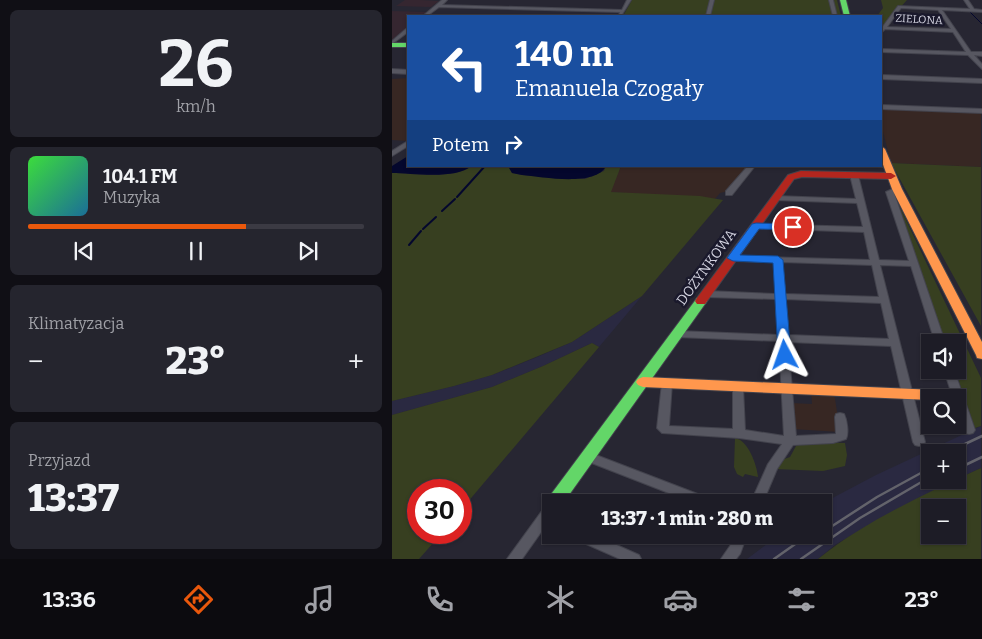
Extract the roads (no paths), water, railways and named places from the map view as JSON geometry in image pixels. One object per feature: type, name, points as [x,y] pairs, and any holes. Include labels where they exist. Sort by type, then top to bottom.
[{"type":"street","points":[[426,15],[445,0]]},
{"type":"street","points":[[438,6],[621,14],[629,0]]},
{"type":"street","points":[[708,15],[712,0]]},
{"type":"street","points":[[831,0],[835,15]]},
{"type":"street","points":[[843,0],[847,15]]},
{"type":"street","points":[[966,0],[973,11]]},
{"type":"street","points":[[882,30],[900,7],[982,11]]},
{"type":"street","points":[[940,10],[969,54],[982,68]]},
{"type":"street","name":"ZIELONA","points":[[882,30],[954,31]]},
{"type":"street","points":[[392,44],[407,31]]},
{"type":"street","points":[[392,44],[407,45]]},
{"type":"street","points":[[882,51],[982,54]]},
{"type":"street","points":[[392,71],[407,72]]},
{"type":"street","points":[[882,77],[982,81]]},
{"type":"street","points":[[882,107],[982,111]]},
{"type":"street","points":[[392,154],[407,144]]},
{"type":"street","points":[[882,152],[891,176],[982,355]]},
{"type":"street","points":[[729,192],[751,167]]},
{"type":"street","name":"DOŻYNKOWA","points":[[561,494],[791,176],[796,174],[891,176]]},
{"type":"street","points":[[854,175],[919,442]]},
{"type":"street","points":[[897,188],[890,192],[937,334]]},
{"type":"street","points":[[776,198],[860,201]]},
{"type":"street","points":[[756,226],[867,230]]},
{"type":"street","points":[[733,258],[913,264]]},
{"type":"street","points":[[760,494],[772,467],[789,441],[790,429],[778,260]]},
{"type":"street","points":[[707,294],[884,300]]},
{"type":"street","points":[[677,334],[895,343]]},
{"type":"street","points":[[643,382],[921,394]]},
{"type":"street","points":[[667,383],[663,428],[666,430],[738,434],[789,441],[838,438],[842,436],[840,417]]},
{"type":"street","points":[[738,386],[738,434]]},
{"type":"street","points":[[966,421],[969,430]]},
{"type":"street","points":[[588,457],[683,494]]},
{"type":"street","points":[[514,559],[542,524]]},
{"type":"street","points":[[600,544],[634,559]]},
{"type":"street","points":[[728,559],[737,544]]},
{"type":"water","points":[[407,157],[407,167],[469,167],[455,173],[422,174],[392,173],[392,166]]},
{"type":"water","points":[[509,167],[605,167],[591,177],[580,179],[512,173]]},
{"type":"waterway","points":[[970,12],[982,24]]},
{"type":"waterway","points":[[457,197],[484,167]]},
{"type":"waterway","points":[[442,211],[455,199]]},
{"type":"waterway","points":[[423,229],[436,217]]},
{"type":"waterway","points":[[409,245],[421,231]]},
{"type":"railway","points":[[965,444],[982,436]]},
{"type":"railway","points":[[966,465],[982,457]]},
{"type":"railway","points":[[832,526],[877,497],[921,473]]},
{"type":"railway","points":[[801,559],[860,518],[921,482]]},
{"type":"railway","points":[[774,559],[795,544]]}]
